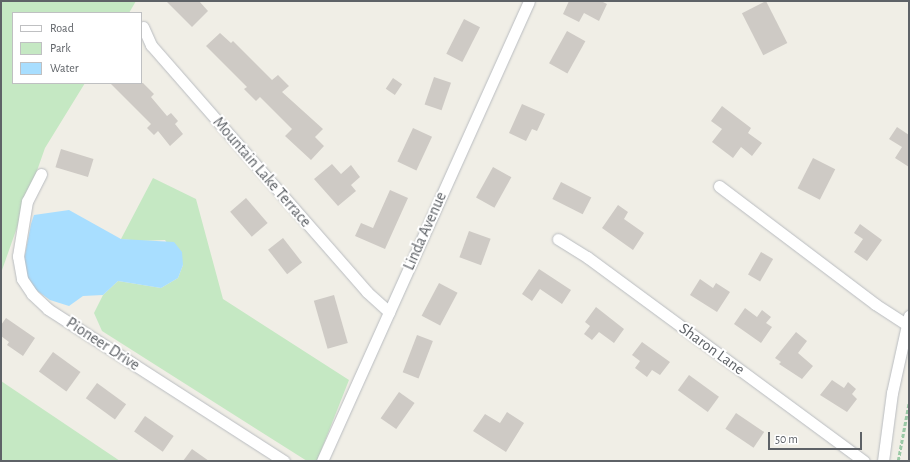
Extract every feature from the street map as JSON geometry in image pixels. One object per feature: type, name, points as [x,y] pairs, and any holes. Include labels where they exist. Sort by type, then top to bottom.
[{"type":"street","name":"Linda Avenue","points":[[322,461],[529,1]]},
{"type":"street","name":"Mountain Lake Terrace","points":[[143,27],[151,44],[367,292],[389,312]]},
{"type":"street","name":"Pioneer Drive","points":[[41,174],[27,201],[18,256],[22,279],[32,294],[48,308],[284,461]]},
{"type":"street","points":[[719,186],[875,304],[908,320],[892,393],[883,461]]},
{"type":"street","name":"Sharon Lane","points":[[558,239],[587,257],[864,461]]},
{"type":"path","points":[[898,461],[909,402]]},
{"type":"green space","points":[[1,1],[136,1],[130,12],[12,12],[12,84],[84,84],[45,148],[1,273]]},
{"type":"green space","points":[[153,178],[196,199],[223,299],[349,380],[317,461],[307,461],[102,331],[94,313],[103,295],[118,281],[161,288],[178,278],[183,265],[165,240],[140,241],[121,239]]},
{"type":"green space","points":[[1,381],[120,461],[1,461]]},
{"type":"water","points":[[69,210],[121,239],[174,242],[182,252],[183,265],[178,278],[161,288],[118,281],[103,295],[83,296],[69,306],[50,300],[29,285],[22,270],[31,224],[34,215]]},
{"type":"building","points":[[166,1],[199,1],[208,11],[192,27]]},
{"type":"building","points":[[569,1],[601,1],[607,4],[599,21],[584,13],[579,22],[563,14]]},
{"type":"building","points":[[766,1],[787,43],[763,55],[742,13]]},
{"type":"building","points":[[464,19],[480,27],[462,62],[446,54]]},
{"type":"building","points":[[567,31],[585,41],[567,74],[549,63]]},
{"type":"building","points":[[220,33],[231,43],[233,41],[272,80],[278,75],[289,86],[282,92],[323,129],[315,137],[324,146],[311,160],[285,136],[292,129],[260,97],[256,101],[244,89],[247,87],[206,46]]},
{"type":"building","points":[[434,77],[451,83],[442,110],[425,104]]},
{"type":"building","points":[[393,78],[402,84],[395,95],[386,89]]},
{"type":"building","points":[[143,83],[154,94],[151,97],[167,116],[171,113],[178,121],[175,124],[183,134],[170,146],[158,131],[154,135],[147,128],[151,124],[111,84]]},
{"type":"building","points":[[522,104],[545,114],[537,131],[532,129],[526,141],[509,133]]},
{"type":"building","points":[[722,106],[751,128],[748,133],[762,143],[752,156],[741,147],[733,158],[712,142],[722,129],[711,121]]},
{"type":"building","points":[[897,127],[909,135],[909,167],[895,158],[902,147],[889,139]]},
{"type":"building","points":[[413,128],[432,137],[416,170],[397,162]]},
{"type":"building","points":[[61,149],[94,159],[88,177],[55,167]]},
{"type":"building","points":[[813,158],[835,169],[820,200],[798,188]]},
{"type":"building","points":[[332,164],[341,174],[351,165],[360,177],[351,185],[356,191],[338,206],[314,179]]},
{"type":"building","points":[[493,167],[511,177],[494,208],[476,198]]},
{"type":"building","points":[[561,182],[591,197],[583,214],[552,199]]},
{"type":"building","points":[[390,190],[408,198],[385,249],[355,236],[361,223],[373,228]]},
{"type":"building","points":[[246,198],[268,223],[252,237],[230,212]]},
{"type":"building","points":[[618,205],[628,212],[624,219],[644,233],[633,250],[602,228]]},
{"type":"building","points":[[860,224],[882,240],[867,261],[854,252],[863,239],[854,233]]},
{"type":"building","points":[[469,231],[491,239],[481,265],[459,257]]},
{"type":"building","points":[[283,238],[302,262],[287,274],[268,250]]},
{"type":"building","points":[[761,252],[773,259],[760,282],[748,275]]},
{"type":"building","points":[[539,269],[571,290],[562,304],[540,289],[532,301],[522,294]]},
{"type":"building","points":[[700,279],[713,288],[716,283],[730,292],[717,312],[690,295]]},
{"type":"building","points":[[439,283],[458,293],[440,326],[422,316]]},
{"type":"building","points":[[334,295],[348,343],[328,349],[314,301]]},
{"type":"building","points":[[596,307],[624,329],[614,343],[599,332],[592,340],[584,334],[590,326],[585,322]]},
{"type":"building","points":[[745,308],[757,317],[762,310],[771,317],[766,323],[772,327],[761,343],[734,324]]},
{"type":"building","points":[[6,318],[35,338],[23,356],[7,345],[9,342],[1,336],[1,325]]},
{"type":"building","points":[[796,332],[807,341],[798,353],[813,366],[802,379],[779,364],[781,362],[775,358]]},
{"type":"building","points":[[417,335],[433,341],[419,378],[403,372]]},
{"type":"building","points":[[642,342],[670,362],[660,375],[652,370],[647,377],[635,368],[640,361],[632,355]]},
{"type":"building","points":[[53,352],[81,372],[66,391],[39,371]]},
{"type":"building","points":[[689,375],[719,397],[708,412],[678,390]]},
{"type":"building","points":[[832,380],[844,388],[848,382],[856,389],[852,394],[857,399],[847,412],[820,395]]},
{"type":"building","points":[[97,383],[126,404],[115,420],[86,398]]},
{"type":"building","points":[[399,392],[415,403],[396,429],[381,418]]},
{"type":"building","points":[[507,412],[524,423],[506,452],[473,431],[485,414],[500,423]]},
{"type":"building","points":[[736,413],[764,432],[754,448],[725,429]]},
{"type":"building","points":[[145,416],[174,436],[163,452],[134,432]]},
{"type":"building","points":[[192,449],[209,461],[183,461]]}]
